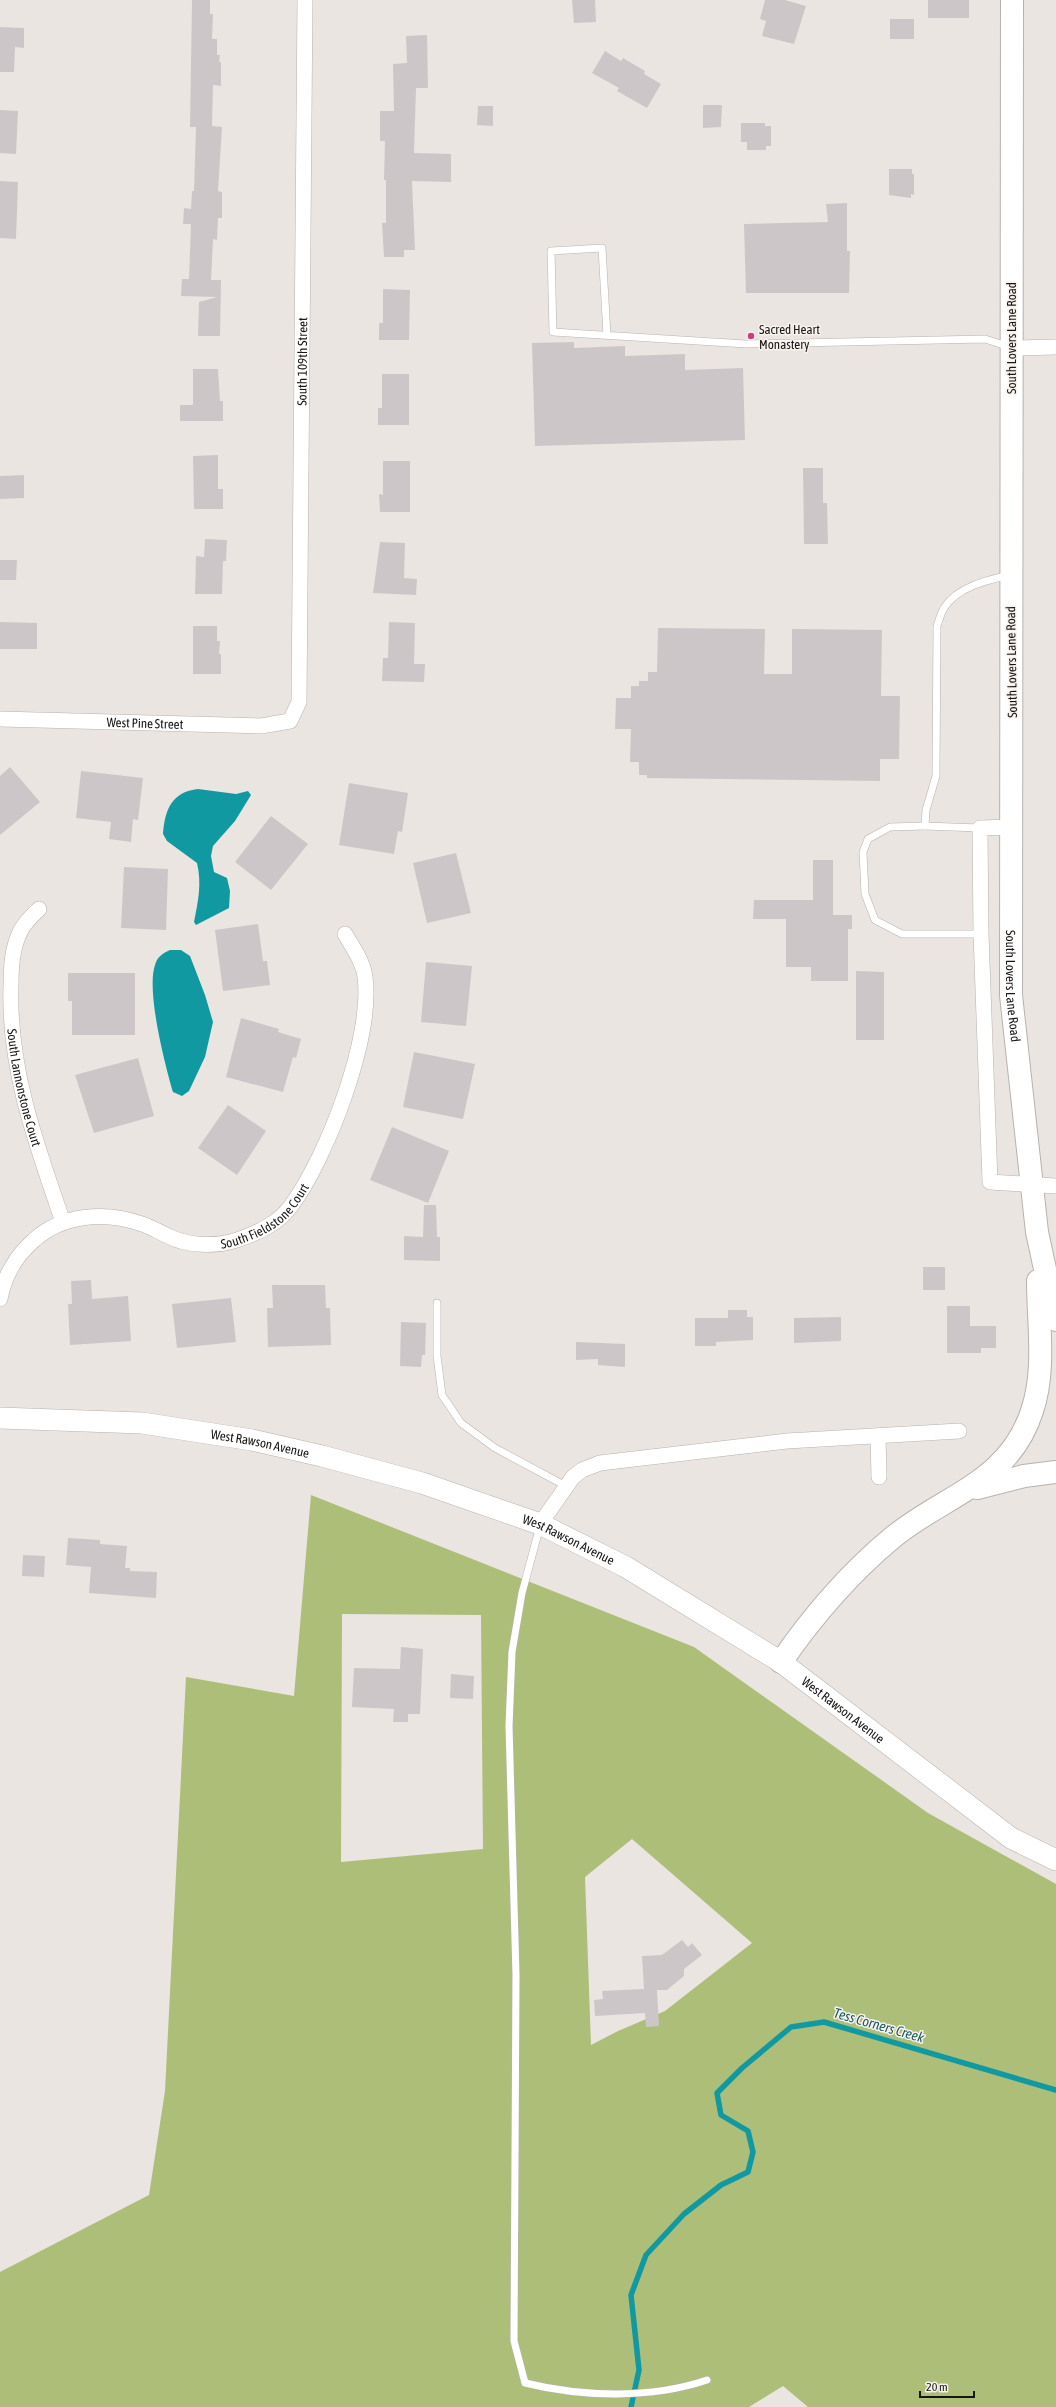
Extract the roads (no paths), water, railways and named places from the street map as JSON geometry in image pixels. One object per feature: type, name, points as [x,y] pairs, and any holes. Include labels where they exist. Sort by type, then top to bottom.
[{"type":"main road","name":"South Lovers Lane Road","points":[[1012,0],[1012,348],[1010,575],[1012,826],[1011,995],[1047,1186],[1037,1232],[1056,1320]]},
{"type":"main road","points":[[781,1662],[802,1631],[866,1561],[925,1513],[970,1489],[999,1466],[1019,1439],[1032,1411],[1040,1379],[1037,1232]]},
{"type":"main road","points":[[970,1489],[1024,1476],[1056,1472]]},
{"type":"street","name":"South 109th Street","points":[[290,720],[299,702],[305,0]]},
{"type":"street","points":[[1012,348],[1056,347]]},
{"type":"street","name":"West Pine Street","points":[[0,719],[261,726],[290,720]]},
{"type":"street","points":[[1012,826],[980,828],[981,934],[990,1182],[1047,1186]]},
{"type":"street","name":"South Lannonstone Court","points":[[39,909],[26,923],[15,948],[11,989],[12,1024],[17,1067],[30,1125],[63,1222]]},
{"type":"street","name":"South Fieldstone Court","points":[[0,1299],[8,1274],[26,1247],[49,1229],[63,1222],[90,1217],[123,1219],[143,1224],[179,1241],[207,1244],[235,1241],[250,1235],[264,1228],[290,1207],[309,1176],[325,1143],[351,1074],[361,1033],[366,991],[365,975],[360,959],[345,934]]},
{"type":"street","name":"West Rawson Avenue","points":[[0,1418],[142,1423],[252,1440],[322,1456],[422,1484],[540,1524],[626,1567],[781,1662],[1011,1838],[1056,1860]]},
{"type":"street","points":[[540,1524],[573,1477],[582,1470],[600,1463],[787,1441],[959,1431]]},
{"type":"street","points":[[878,1436],[879,1477]]},
{"type":"lane","points":[[607,335],[602,248],[551,251],[553,332],[746,344],[985,339],[1012,348]]},
{"type":"lane","points":[[925,826],[926,810],[936,776],[937,626],[944,608],[954,597],[970,587],[1010,575]]},
{"type":"lane","points":[[980,828],[925,826],[890,827],[868,839],[863,852],[865,894],[875,920],[902,934],[981,934]]},
{"type":"lane","points":[[437,1303],[437,1356],[442,1395],[461,1423],[495,1448],[566,1486]]},
{"type":"lane","points":[[540,1524],[522,1593],[512,1652],[509,1726],[516,1975],[514,2341],[525,2384],[557,2391],[627,2393],[687,2387],[707,2380]]},
{"type":"water","points":[[198,789],[236,794],[248,791],[251,795],[235,821],[213,846],[211,856],[214,872],[227,878],[230,891],[229,908],[196,925],[194,922],[199,886],[197,863],[167,841],[163,834],[168,810],[172,803],[182,794]]},
{"type":"water","points":[[170,950],[181,950],[190,956],[205,995],[213,1022],[205,1057],[189,1091],[182,1096],[173,1092],[161,1047],[153,992],[153,977],[156,962],[165,952]]},
{"type":"waterway","name":"Tess Corners Creek","points":[[631,2407],[639,2370],[631,2295],[646,2255],[684,2214],[721,2185],[748,2172],[753,2152],[748,2131],[721,2115],[717,2093],[742,2068],[791,2027],[824,2022],[1056,2090]]},
{"type":"place","name":"Sacred Heart Monastery","points":[[751,336]]}]
